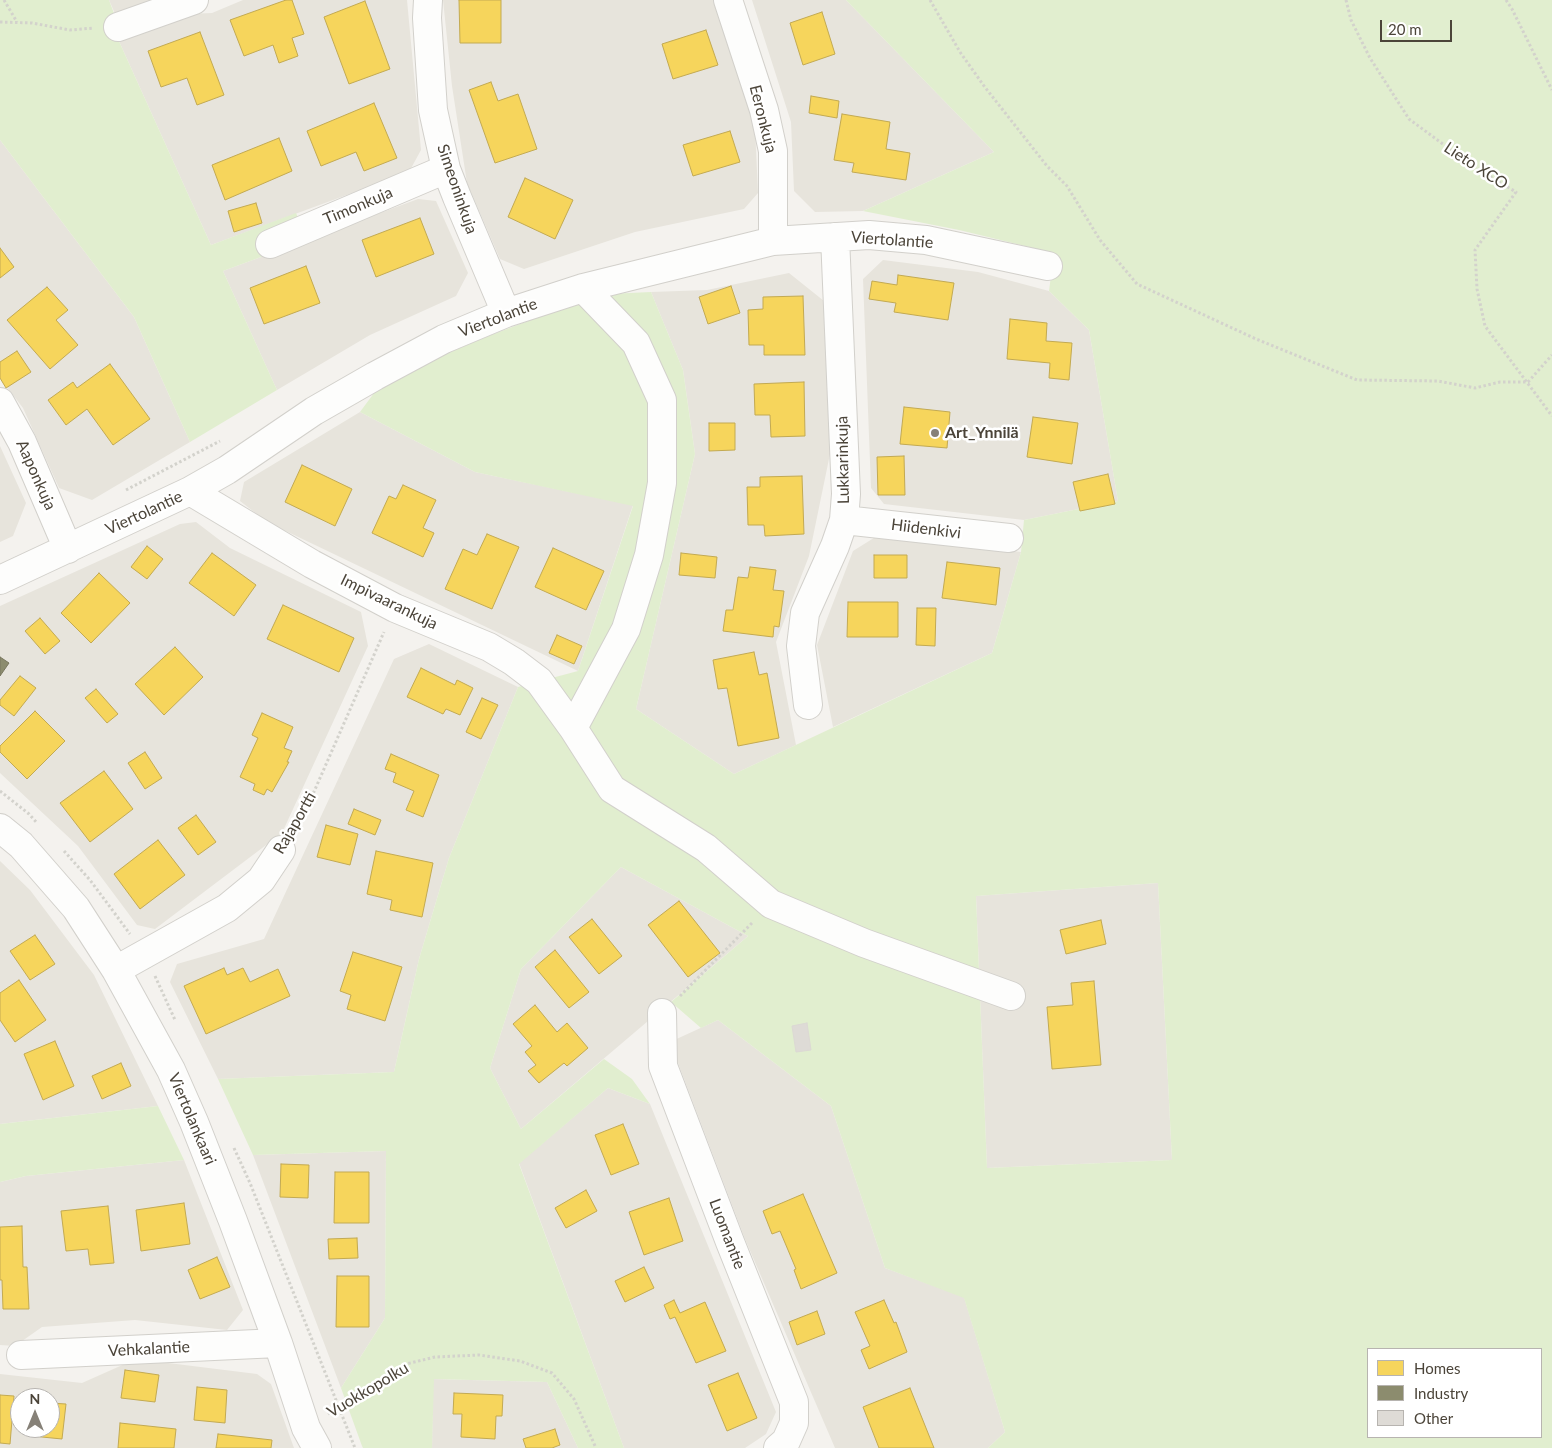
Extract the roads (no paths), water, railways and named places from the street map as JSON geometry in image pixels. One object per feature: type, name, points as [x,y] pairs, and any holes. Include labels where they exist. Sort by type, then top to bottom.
[{"type":"street","points":[[118,27],[194,0]]},
{"type":"street","name":"Simeoninkuja","points":[[428,0],[427,18],[433,110],[446,169],[506,313]]},
{"type":"street","name":"Eeronkuja","points":[[728,0],[764,110],[773,151],[773,241]]},
{"type":"street","name":"Timonkuja","points":[[270,244],[446,169]]},
{"type":"street","name":"Viertolantie","points":[[0,580],[190,491],[227,470],[314,411],[444,339],[506,313],[583,288],[773,241],[868,235],[926,240],[1048,266]]},
{"type":"street","name":"Lukkarinkuja","points":[[808,705],[801,646],[805,613],[835,546],[844,520],[846,494],[835,237]]},
{"type":"street","points":[[573,728],[626,629],[649,555],[662,483],[662,400],[636,343],[583,288]]},
{"type":"street","name":"Aaponkuja","points":[[0,402],[22,442],[68,549]]},
{"type":"street","name":"Impivaarankuja","points":[[190,491],[312,564],[394,608],[489,647],[514,662],[539,681],[573,728],[612,789],[706,848],[771,904],[864,943],[1011,996]]},
{"type":"street","name":"Hiidenkivi","points":[[844,520],[1009,538]]},
{"type":"street","name":"Viertolankaari","points":[[0,828],[21,844],[76,908],[116,970],[171,1070],[194,1122],[312,1438]]},
{"type":"street","name":"Rajaportti","points":[[116,970],[227,908],[261,880],[281,850]]},
{"type":"street","name":"Luomantie","points":[[662,1014],[663,1066],[730,1242],[794,1402],[794,1423],[786,1441],[778,1448]]},
{"type":"street","name":"Vehkalantie","points":[[20,1355],[278,1343]]},
{"type":"place","name":"Art_Ynnilä","points":[[935,433]]}]
